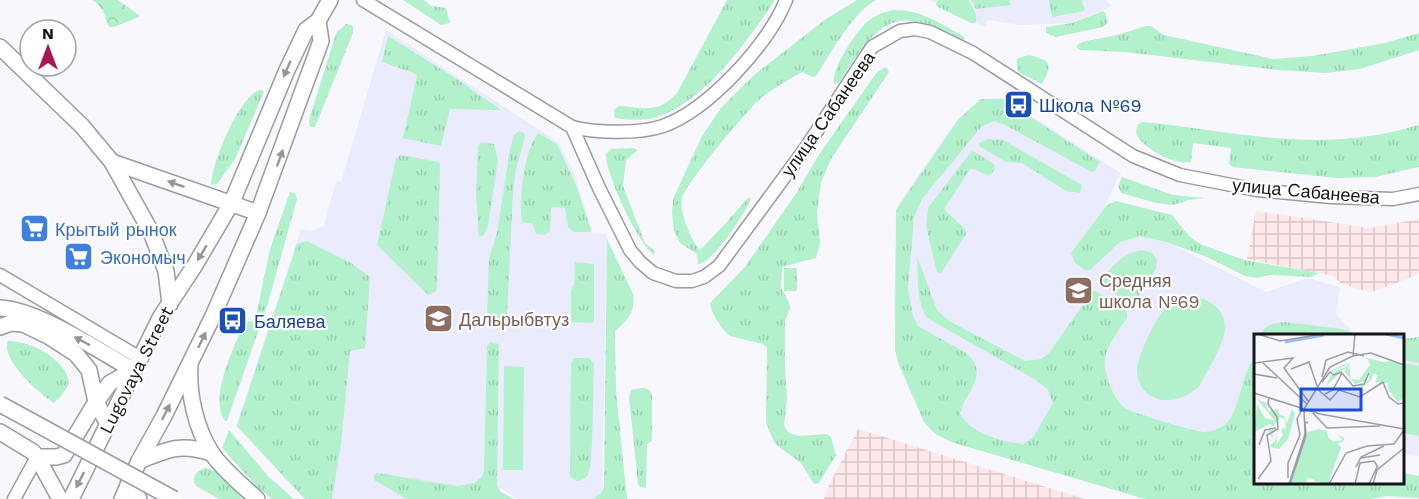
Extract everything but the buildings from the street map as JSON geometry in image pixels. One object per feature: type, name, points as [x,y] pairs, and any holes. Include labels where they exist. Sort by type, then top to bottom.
[{"type":"main road","name":"Lugovaya Street","points":[[71,499],[160,318],[232,202],[291,60],[306,30],[318,21],[330,0]]},
{"type":"main road","name":"Lugovaya Street","points":[[125,492],[190,363],[258,213],[321,41],[318,21]]},
{"type":"main road","points":[[0,47],[82,126],[112,162],[151,232],[166,271],[170,304]]},
{"type":"main road","points":[[112,162],[232,202],[258,213]]},
{"type":"main road","points":[[0,308],[11,308],[33,316],[137,364]]},
{"type":"main road","points":[[0,327],[12,323],[22,324],[41,332],[76,354],[88,370],[96,402],[108,424]]},
{"type":"main road","points":[[190,363],[189,376],[195,414],[211,453],[257,499]]},
{"type":"main road","points":[[38,458],[64,455],[110,383],[137,364]]},
{"type":"main road","points":[[0,404],[174,499]]},
{"type":"main road","points":[[0,432],[33,452],[60,499]]},
{"type":"main road","points":[[139,461],[177,447],[198,448],[211,453]]},
{"type":"main road","points":[[125,492],[140,499]]},
{"type":"street","points":[[363,0],[572,127],[594,131],[622,131],[662,126],[687,114],[710,98],[761,45],[786,0]]},
{"type":"street","name":"улица Сабанеева","points":[[572,127],[630,250],[653,273],[676,281],[692,281],[704,277],[719,266],[805,149],[873,47],[900,31],[930,32],[967,50],[1133,156],[1180,175],[1257,190],[1331,197],[1393,198],[1419,194]]},
{"type":"street","points":[[0,275],[137,364]]},
{"type":"street","points":[[14,499],[38,458]]},
{"type":"shaded area","points":[[930,0],[1106,0],[1112,6],[1071,23],[1021,25],[988,20],[985,27]]},
{"type":"shaded area","name":"Дальрыбвтуз","points":[[386,30],[558,142],[573,170],[593,233],[607,234],[602,499],[518,499],[500,488],[458,490],[453,499],[304,499],[236,426],[301,229],[311,231],[324,226],[336,181],[341,182]]},
{"type":"shaded area","name":"Средняя школа №69","points":[[1003,98],[1121,173],[1103,210],[1266,292],[1308,278],[1340,287],[1336,314],[1354,334],[1254,334],[1254,430],[1118,482],[963,430],[898,352],[894,314],[897,208],[957,120],[980,99]]},
{"type":"shaded area","points":[[1256,211],[1370,228],[1419,219],[1419,274],[1375,291],[1362,290],[1342,284],[1333,276],[1247,259]]},
{"type":"shaded area","points":[[1419,348],[1419,456],[1404,454],[1404,350]]},
{"type":"shaded area","points":[[858,429],[1085,499],[824,499]]},
{"type":"green space","points":[[92,0],[118,0],[139,17],[109,27],[101,8]]},
{"type":"green space","points":[[403,0],[424,0],[431,6],[446,8],[450,23],[441,25]]},
{"type":"green space","points":[[727,0],[775,0],[724,68],[692,98],[657,117],[636,120],[615,118],[614,110],[618,106],[656,107],[670,100],[677,93]]},
{"type":"green space","points":[[857,0],[876,0],[850,24],[816,76],[802,72],[759,100],[720,144],[686,190],[682,198],[682,210],[690,233],[700,250],[748,198],[751,198],[720,247],[698,264],[697,254],[680,243],[674,231],[672,213],[673,199],[702,136],[721,108],[754,75],[826,19]]},
{"type":"green space","points":[[938,0],[968,0],[976,14],[975,23],[938,7],[936,5]]},
{"type":"green space","points":[[971,0],[1009,0],[1011,5],[976,9]]},
{"type":"green space","points":[[1049,0],[1082,0],[1084,11],[1052,17]]},
{"type":"green space","points":[[894,10],[913,12],[930,18],[963,36],[965,38],[963,43],[916,22],[903,21],[891,24],[870,39],[839,83],[834,84],[840,60],[857,33],[871,19]]},
{"type":"green space","points":[[1103,11],[1108,22],[1103,27],[1056,37],[1046,33],[1046,27],[1072,23]]},
{"type":"green space","points":[[346,24],[353,26],[353,33],[315,127],[310,127],[309,120],[334,40],[337,32]]},
{"type":"green space","points":[[1151,26],[1164,35],[1273,59],[1312,56],[1385,43],[1419,33],[1419,50],[1360,69],[1325,73],[1077,48],[1077,45],[1082,42]]},
{"type":"green space","points":[[388,36],[457,79],[501,110],[450,109],[441,146],[403,138],[417,76],[382,62]]},
{"type":"green space","points":[[1028,55],[1048,63],[1048,71],[1042,84],[1020,73],[1017,69],[1017,59]]},
{"type":"green space","points":[[886,67],[889,72],[831,159],[821,182],[817,212],[820,244],[816,258],[782,267],[781,288],[790,308],[785,322],[787,400],[784,426],[789,433],[800,436],[827,434],[831,437],[836,455],[819,483],[814,484],[801,463],[775,444],[766,423],[767,348],[763,344],[730,336],[717,321],[710,303],[745,267],[877,72]]},
{"type":"green space","points":[[259,90],[264,92],[235,159],[217,184],[211,185],[221,148],[235,118],[251,95]]},
{"type":"green space","points":[[981,99],[1003,99],[1100,162],[1092,172],[994,121],[982,126],[922,199],[914,217],[908,288],[913,316],[918,326],[966,353],[973,361],[976,376],[960,414],[972,427],[988,436],[1024,444],[1034,436],[1053,403],[1048,390],[1036,380],[927,318],[919,296],[917,256],[937,310],[949,321],[1025,361],[1041,359],[1048,354],[1093,291],[1127,312],[1127,318],[1106,353],[1105,370],[1113,392],[1121,404],[1125,408],[1151,418],[1205,432],[1222,427],[1234,412],[1247,371],[1250,364],[1254,362],[1254,484],[1404,484],[1404,473],[1419,476],[1419,498],[1387,496],[1370,499],[1145,499],[951,442],[934,433],[924,422],[899,365],[895,350],[896,210],[958,120]]},
{"type":"green space","points":[[1143,122],[1284,139],[1312,140],[1375,135],[1419,125],[1419,167],[1375,177],[1337,178],[1233,167],[1229,164],[1231,148],[1193,143],[1191,162],[1176,161],[1144,144],[1136,132],[1138,124]]},
{"type":"green space","points":[[519,131],[525,136],[513,191],[507,315],[504,318],[489,318],[487,315],[489,259],[497,233],[510,149],[514,135]]},
{"type":"green space","points":[[538,133],[557,144],[576,185],[590,232],[574,232],[568,227],[565,208],[553,207],[551,209],[550,231],[545,235],[536,234],[532,223],[522,223],[523,176],[529,152]]},
{"type":"green space","points":[[989,139],[1003,140],[1082,185],[1080,193],[1066,191],[1022,163],[1006,162],[979,146],[979,143]]},
{"type":"green space","points":[[481,142],[494,144],[498,160],[488,226],[484,235],[479,237],[476,195],[478,146]]},
{"type":"green space","points":[[633,148],[638,150],[626,160],[623,186],[645,243],[655,251],[654,255],[640,238],[632,224],[607,163],[606,154],[611,149]]},
{"type":"green space","points":[[973,151],[994,164],[995,169],[991,175],[970,169],[945,208],[965,229],[966,234],[941,273],[937,272],[926,226],[928,208]]},
{"type":"green space","points":[[400,155],[440,164],[437,289],[428,295],[377,245],[396,159]]},
{"type":"green space","points":[[1122,177],[1173,195],[1205,198],[1173,205],[1156,203],[1121,193],[1118,186]]},
{"type":"green space","points":[[290,192],[295,193],[297,199],[268,303],[227,421],[225,421],[221,411],[221,386],[244,322],[255,321],[270,249]]},
{"type":"green space","points":[[1116,201],[1172,215],[1189,236],[1200,244],[1244,260],[1319,273],[1311,277],[1268,275],[1257,278],[1245,276],[1207,257],[1166,242],[1140,236],[1120,242],[1090,270],[1085,270],[1075,263],[1071,253],[1107,205]]},
{"type":"green space","points":[[607,239],[634,300],[630,315],[615,331],[616,391],[627,499],[593,499],[602,492],[604,486]]},
{"type":"green space","points":[[307,241],[351,263],[370,277],[365,348],[350,351],[341,444],[332,499],[305,499],[237,426],[297,244]]},
{"type":"green space","points":[[1142,250],[1152,253],[1157,260],[1156,269],[1133,305],[1129,305],[1100,282],[1113,266],[1128,254]]},
{"type":"green space","points":[[575,262],[594,264],[594,322],[592,323],[571,322],[571,290],[574,285]]},
{"type":"green space","points":[[784,268],[797,268],[797,291],[784,291]]},
{"type":"green space","points":[[1187,296],[1202,299],[1216,306],[1224,318],[1224,334],[1200,385],[1182,397],[1162,400],[1146,392],[1140,384],[1137,366],[1148,338],[1163,311],[1172,302]]},
{"type":"green space","points":[[1277,323],[1342,329],[1355,334],[1261,334],[1265,328]]},
{"type":"green space","points":[[1419,337],[1419,363],[1404,360],[1404,339]]},
{"type":"green space","points":[[8,341],[37,348],[62,367],[69,384],[54,403],[40,393],[16,367],[7,349]]},
{"type":"green space","points":[[490,342],[499,344],[497,486],[501,492],[514,499],[407,499],[374,480],[374,475],[377,473],[457,486],[474,483],[482,477],[487,346]]},
{"type":"green space","points":[[573,358],[589,358],[594,364],[590,467],[587,476],[576,481],[570,476],[571,364]]},
{"type":"green space","points":[[1404,363],[1419,366],[1419,436],[1404,433]]},
{"type":"green space","points":[[504,366],[524,367],[523,470],[503,470]]},
{"type":"green space","points":[[648,389],[652,394],[652,441],[647,444],[646,488],[638,484],[629,397],[631,390]]},
{"type":"green space","points":[[229,430],[269,477],[294,499],[272,499],[256,486],[222,448]]},
{"type":"green space","points":[[205,468],[220,476],[242,499],[219,499],[196,486],[195,475]]},
{"type":"place","name":"Школа №69","points":[[1018,105]]},
{"type":"place","name":"Крытый рынок","points":[[34,229]]},
{"type":"place","name":"Экономыч","points":[[79,257]]},
{"type":"place","name":"Средняя школа №69","points":[[1078,290]]},
{"type":"place","name":"Дальрыбвтуз","points":[[438,319]]},
{"type":"place","name":"Баляева","points":[[233,321]]}]
